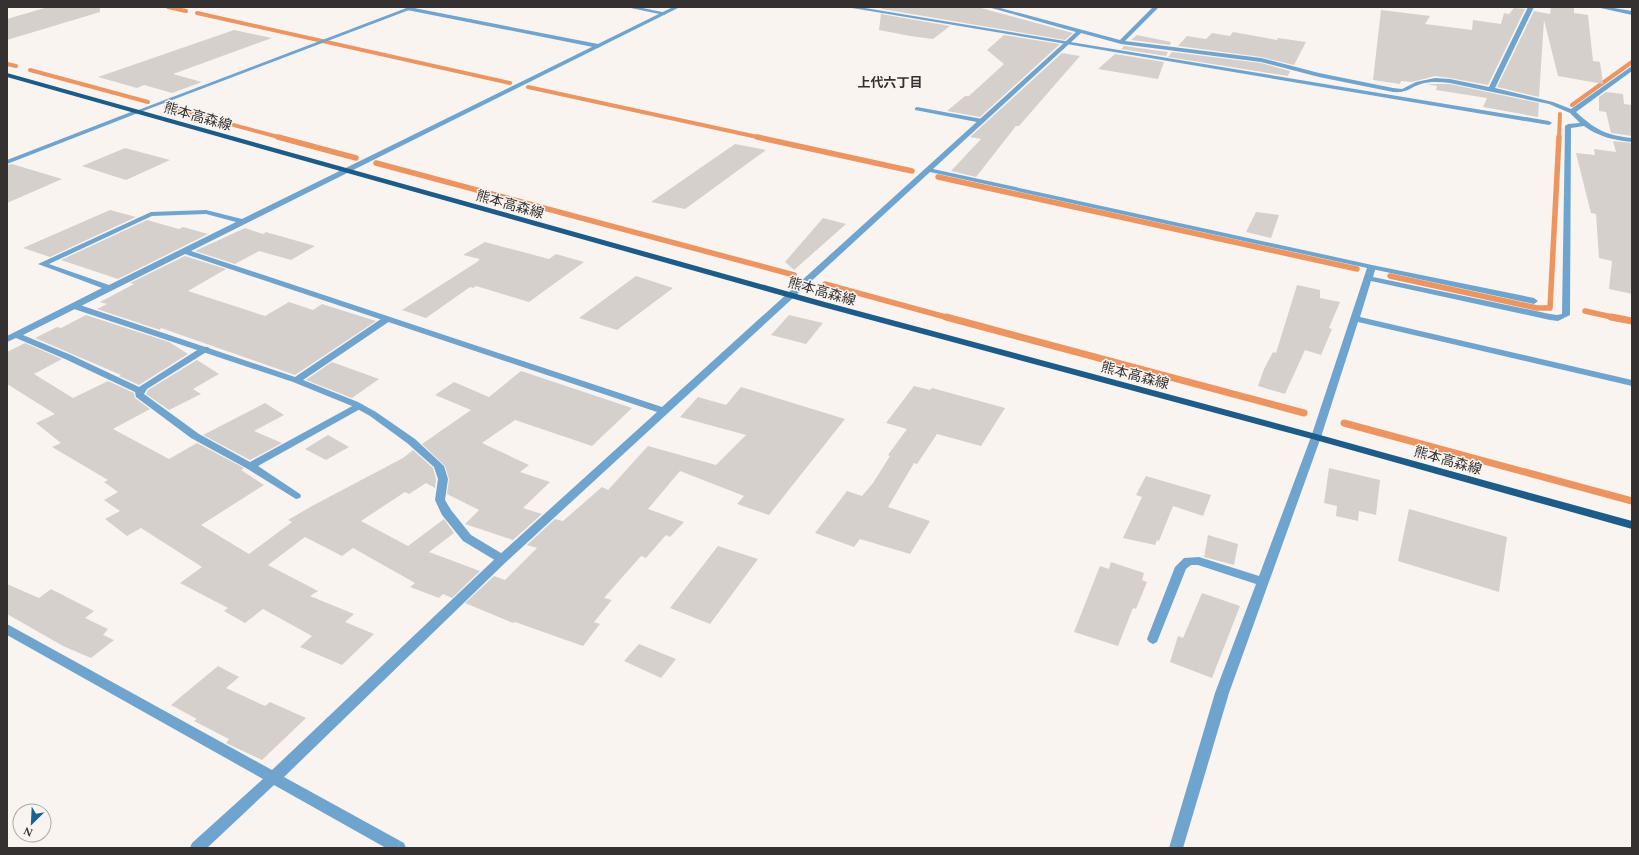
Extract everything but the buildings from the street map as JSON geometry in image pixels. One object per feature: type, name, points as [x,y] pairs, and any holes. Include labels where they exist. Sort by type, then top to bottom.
[{"type":"main road","name":"熊本高森線","points":[[7,75],[792,296],[1316,437],[1632,525]]},
{"type":"street","points":[[629,7],[664,13]]},
{"type":"street","points":[[11,337],[677,7]]},
{"type":"street","points":[[849,7],[1549,123]]},
{"type":"street","points":[[992,7],[1121,42],[1261,60],[1318,75],[1393,90],[1403,91],[1418,83],[1435,80],[1459,82],[1538,99],[1572,112],[1600,133],[1632,140]]},
{"type":"street","points":[[1121,42],[1156,7]]},
{"type":"street","points":[[1491,89],[1531,7]]},
{"type":"street","points":[[1598,7],[1632,13]]},
{"type":"street","points":[[7,162],[411,8],[598,46]]},
{"type":"street","points":[[197,848],[273,778],[502,560],[1081,30]]},
{"type":"street","points":[[1572,112],[1632,68]]},
{"type":"street","points":[[917,109],[982,121]]},
{"type":"street","points":[[1368,278],[1550,317],[1558,318],[1566,315],[1568,126],[1586,124]]},
{"type":"street","points":[[929,170],[1372,267],[1534,300]]},
{"type":"street","points":[[109,288],[42,264],[150,214],[206,212],[243,222]]},
{"type":"street","points":[[184,251],[663,412]]},
{"type":"street","points":[[1176,848],[1222,692],[1316,437],[1372,267]]},
{"type":"street","points":[[74,306],[296,380],[359,406],[373,414],[411,441],[439,466],[443,479],[440,500],[446,512],[467,538],[502,560]]},
{"type":"street","points":[[296,380],[387,319]]},
{"type":"street","points":[[1355,319],[1632,383]]},
{"type":"street","points":[[11,337],[68,357],[140,391]]},
{"type":"street","points":[[205,349],[140,391],[138,396],[195,436],[250,466],[296,496]]},
{"type":"street","points":[[250,466],[359,406]]},
{"type":"street","points":[[1153,640],[1181,567],[1188,561],[1199,562],[1263,582]]},
{"type":"street","points":[[7,629],[399,848]]},
{"type":"waterway","points":[[168,7],[186,11]]},
{"type":"waterway","points":[[197,13],[510,83]]},
{"type":"waterway","points":[[1572,105],[1632,62]]},
{"type":"waterway","points":[[7,64],[16,66]]},
{"type":"waterway","points":[[30,70],[148,102]]},
{"type":"waterway","points":[[528,87],[762,138]]},
{"type":"waterway","points":[[166,107],[282,138]]},
{"type":"waterway","points":[[1559,138],[1560,114]]},
{"type":"waterway","points":[[278,137],[356,158]]},
{"type":"waterway","points":[[757,137],[912,171]]},
{"type":"waterway","points":[[1390,276],[1537,308],[1550,308],[1559,137]]},
{"type":"waterway","points":[[376,163],[794,275]]},
{"type":"waterway","points":[[938,177],[1357,269]]},
{"type":"waterway","points":[[825,284],[949,318]]},
{"type":"waterway","points":[[1585,311],[1615,318]]},
{"type":"waterway","points":[[946,317],[1304,413]]},
{"type":"waterway","points":[[1615,318],[1632,321]]},
{"type":"waterway","points":[[1344,423],[1632,501]]},
{"type":"district","name":"上代六丁目","points":[[890,82]]}]
